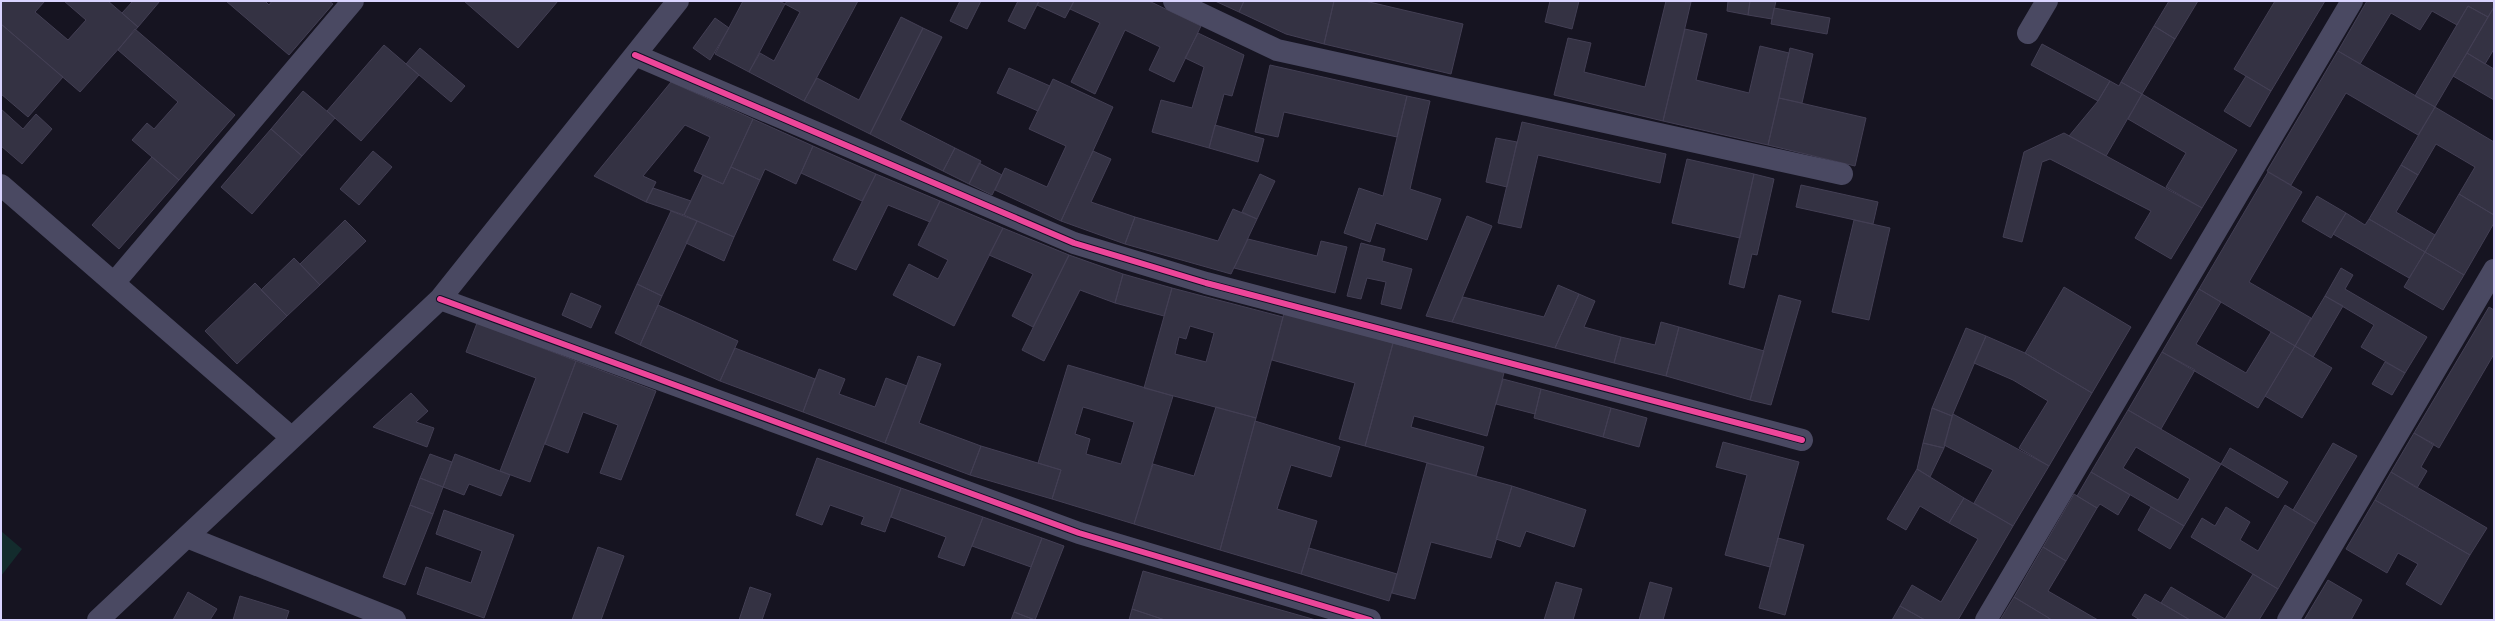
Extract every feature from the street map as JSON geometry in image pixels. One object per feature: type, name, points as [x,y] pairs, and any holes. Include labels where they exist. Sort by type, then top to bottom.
[{"type":"street","points":[[114,283],[353,1]]},
{"type":"street","points":[[98,620],[440,299],[678,1]]},
{"type":"street","points":[[1174,1],[1277,50],[1842,174]]},
{"type":"street","points":[[2028,33],[2047,1]]},
{"type":"street","points":[[1986,620],[2352,1]]},
{"type":"street","points":[[635,55],[1074,243],[1206,283],[1802,440]]},
{"type":"street","points":[[1,184],[292,438]]},
{"type":"street","points":[[2288,620],[2494,270]]},
{"type":"street","points":[[440,299],[1079,533],[1370,620]]},
{"type":"street","points":[[187,537],[395,620]]},
{"type":"green space","points":[[1,531],[22,549],[1,576]]},
{"type":"building","points":[[1,1],[45,1],[35,12],[68,40],[86,20],[64,1],[108,1],[138,27],[80,92],[1,24]]},
{"type":"building","points":[[133,1],[160,1],[138,27],[122,13]]},
{"type":"building","points":[[226,1],[265,1],[269,5],[272,1],[329,1],[333,4],[289,55]]},
{"type":"building","points":[[464,1],[558,1],[518,48]]},
{"type":"building","points":[[743,1],[779,1],[785,4],[749,72],[715,54]]},
{"type":"building","points":[[787,1],[858,1],[804,101],[749,72],[760,53],[774,61],[800,12],[785,4]]},
{"type":"building","points":[[960,1],[981,1],[967,29],[950,21]]},
{"type":"building","points":[[1018,1],[1039,1],[1025,29],[1008,21]]},
{"type":"building","points":[[1039,1],[1074,1],[1065,18],[1037,5]]},
{"type":"building","points":[[1074,1],[1149,1],[1201,26],[1174,82],[1149,70],[1160,47],[1125,30],[1095,94],[1071,82],[1100,23],[1070,9]]},
{"type":"building","points":[[1215,1],[1244,1],[1239,12]]},
{"type":"building","points":[[1244,1],[1334,1],[1324,44],[1286,34],[1239,12]]},
{"type":"building","points":[[1334,1],[1365,1],[1463,24],[1451,74],[1324,44]]},
{"type":"building","points":[[1550,1],[1579,1],[1572,29],[1545,22]]},
{"type":"building","points":[[1666,1],[1691,2],[1663,121],[1554,95],[1568,38],[1591,43],[1584,72],[1645,87]]},
{"type":"building","points":[[1728,1],[1750,1],[1748,15],[1727,11]]},
{"type":"building","points":[[1750,1],[1776,1],[1772,19],[1748,15]]},
{"type":"building","points":[[2169,1],[2198,1],[2175,39],[2154,26]]},
{"type":"building","points":[[2275,1],[2325,1],[2271,91],[2234,69]]},
{"type":"building","points":[[2367,1],[2494,1],[2494,7],[2488,17],[2468,6],[2457,25],[2432,11],[2420,30],[2391,13],[2360,64],[2338,51]]},
{"type":"building","points":[[2468,6],[2488,17],[2435,107],[2415,96]]},
{"type":"building","points":[[2494,7],[2494,49],[2485,64],[2467,53]]},
{"type":"building","points":[[1774,8],[1830,18],[1827,34],[1771,24]]},
{"type":"building","points":[[901,17],[923,28],[870,134],[804,101],[817,78],[859,100]]},
{"type":"building","points":[[715,18],[729,28],[710,60],[693,48]]},
{"type":"building","points":[[1,24],[63,77],[28,117],[1,94]]},
{"type":"building","points":[[2154,26],[2175,39],[2142,94],[2121,82]]},
{"type":"building","points":[[923,28],[942,37],[900,120],[955,148],[943,171],[870,134]]},
{"type":"building","points":[[135,29],[235,115],[179,180],[132,140],[147,123],[154,129],[178,102],[118,50]]},
{"type":"building","points":[[1685,29],[1707,34],[1696,80],[1749,93],[1760,46],[1789,53],[1768,145],[1663,121]]},
{"type":"building","points":[[1198,33],[1244,55],[1232,96],[1224,94],[1209,148],[1152,132],[1161,100],[1192,108],[1204,67],[1185,58]]},
{"type":"building","points":[[2042,44],[2110,81],[2098,101],[2031,65]]},
{"type":"building","points":[[384,45],[419,75],[361,141],[327,111]]},
{"type":"building","points":[[420,48],[465,86],[451,102],[406,64]]},
{"type":"building","points":[[1790,48],[1813,54],[1802,103],[1779,98]]},
{"type":"building","points":[[2338,51],[2435,107],[2418,135],[2346,93],[2291,185],[2267,171]]},
{"type":"building","points":[[2467,53],[2494,69],[2494,100],[2453,76]]},
{"type":"building","points":[[1270,65],[1407,96],[1397,137],[1284,112],[1278,137],[1255,132]]},
{"type":"building","points":[[1009,68],[1050,86],[1038,111],[997,93]]},
{"type":"building","points":[[2246,76],[2271,91],[2250,127],[2224,111]]},
{"type":"building","points":[[1053,79],[1113,107],[1061,221],[995,190],[1005,168],[1047,187],[1066,146],[1029,129]]},
{"type":"building","points":[[2110,81],[2119,86],[2121,82],[2142,94],[2106,156],[2069,136],[2098,101]]},
{"type":"building","points":[[671,82],[753,119],[723,184],[694,171],[710,137],[685,125],[643,176],[656,182],[646,202],[594,176]]},
{"type":"building","points":[[303,91],[335,118],[302,156],[271,129]]},
{"type":"building","points":[[2142,94],[2237,150],[2202,208],[2166,187],[2186,153],[2128,119]]},
{"type":"building","points":[[1407,96],[1430,101],[1410,189],[1441,199],[1427,240],[1376,223],[1370,242],[1344,233],[1359,188],[1383,196]]},
{"type":"building","points":[[1779,98],[1866,118],[1855,166],[1768,145]]},
{"type":"building","points":[[2435,107],[2494,142],[2494,215],[2459,194],[2475,167],[2436,144],[2418,175],[2401,165]]},
{"type":"building","points":[[1,109],[23,129],[36,114],[52,129],[22,164],[1,146]]},
{"type":"building","points":[[753,119],[813,146],[796,184],[765,169],[760,180],[731,167]]},
{"type":"building","points":[[1522,122],[1666,154],[1660,183],[1538,155],[1521,228],[1498,223]]},
{"type":"building","points":[[1215,125],[1264,139],[1258,162],[1209,148]]},
{"type":"building","points":[[271,129],[302,156],[252,214],[221,187]]},
{"type":"building","points":[[2064,133],[2202,208],[2171,259],[2135,238],[2151,211],[2050,159],[2042,162],[2022,242],[2003,237],[2024,152]]},
{"type":"building","points":[[1496,138],[1517,142],[1507,187],[1486,182]]},
{"type":"building","points":[[813,146],[876,174],[862,201],[801,173]]},
{"type":"building","points":[[955,148],[981,161],[969,184],[943,171]]},
{"type":"building","points":[[373,151],[392,167],[359,205],[340,189]]},
{"type":"building","points":[[1093,151],[1111,159],[1091,202],[1135,217],[1125,244],[1061,221]]},
{"type":"building","points":[[152,157],[179,180],[119,249],[92,225]]},
{"type":"building","points":[[1687,159],[1754,174],[1740,238],[1672,223]]},
{"type":"building","points":[[979,163],[1002,175],[992,195],[969,184]]},
{"type":"building","points":[[2401,165],[2418,175],[2396,212],[2435,235],[2425,252],[2369,219]]},
{"type":"building","points":[[731,167],[760,180],[734,237],[684,215],[703,175],[723,184]]},
{"type":"building","points":[[2268,172],[2302,192],[2249,282],[2311,318],[2295,346],[2199,289]]},
{"type":"building","points":[[876,174],[940,201],[930,222],[888,205],[856,270],[833,260]]},
{"type":"building","points":[[1260,174],[1275,181],[1257,219],[1242,212]]},
{"type":"building","points":[[1754,174],[1774,179],[1757,255],[1752,254],[1744,288],[1729,284]]},
{"type":"building","points":[[1801,185],[1878,202],[1873,224],[1796,207]]},
{"type":"building","points":[[653,188],[691,201],[684,215],[646,202]]},
{"type":"building","points":[[2459,194],[2494,215],[2494,223],[2464,275],[2425,252]]},
{"type":"building","points":[[2317,196],[2346,213],[2331,238],[2302,221]]},
{"type":"building","points":[[940,201],[1003,228],[954,326],[893,295],[909,264],[938,279],[948,260],[918,245]]},
{"type":"building","points":[[1233,209],[1257,219],[1231,274],[1125,244],[1135,217],[1218,241]]},
{"type":"building","points":[[671,211],[697,221],[662,296],[637,284]]},
{"type":"building","points":[[2346,213],[2365,225],[2369,219],[2425,252],[2409,278],[2333,234]]},
{"type":"building","points":[[1467,216],[1492,226],[1452,322],[1426,316]]},
{"type":"building","points":[[345,220],[366,241],[320,285],[300,264]]},
{"type":"building","points":[[1854,220],[1890,228],[1869,320],[1832,312]]},
{"type":"building","points":[[697,221],[734,237],[724,261],[686,243]]},
{"type":"building","points":[[1003,228],[1069,255],[1033,327],[1012,316],[1033,274],[989,255]]},
{"type":"building","points":[[1248,239],[1317,256],[1321,241],[1347,247],[1335,293],[1234,268]]},
{"type":"building","points":[[1361,243],[1385,249],[1382,261],[1412,269],[1401,309],[1381,304],[1386,282],[1367,278],[1361,299],[1347,296]]},
{"type":"building","points":[[2425,252],[2464,275],[2443,310],[2404,287]]},
{"type":"building","points":[[1069,255],[1123,274],[1115,303],[1080,290],[1044,361],[1022,350]]},
{"type":"building","points":[[294,258],[320,285],[287,316],[261,290]]},
{"type":"building","points":[[2341,268],[2353,275],[2345,289],[2427,337],[2405,373],[2361,347],[2374,325],[2325,296]]},
{"type":"building","points":[[1123,274],[1172,288],[1164,316],[1115,303]]},
{"type":"building","points":[[255,283],[287,316],[237,364],[205,331]]},
{"type":"building","points":[[637,284],[662,296],[640,345],[615,333]]},
{"type":"building","points":[[1558,285],[1579,294],[1555,348],[1452,322],[1463,297],[1544,317]]},
{"type":"building","points":[[2064,287],[2131,327],[2092,393],[2025,353]]},
{"type":"building","points":[[1172,288],[1283,317],[1256,418],[1144,388]],"holes":[[[1190,326],[1214,333],[1206,362],[1175,354],[1179,337],[1186,339]]]},
{"type":"building","points":[[2199,289],[2221,302],[2196,344],[2246,373],[2271,332],[2295,346],[2258,408],[2162,352]]},
{"type":"building","points":[[571,293],[601,306],[591,328],[562,315]]},
{"type":"building","points":[[1579,294],[1595,301],[1584,327],[1621,337],[1614,363],[1555,348]]},
{"type":"building","points":[[1779,295],[1801,301],[1771,405],[1750,400]]},
{"type":"building","points":[[2325,296],[2343,306],[2313,357],[2295,346]]},
{"type":"building","points":[[658,305],[738,341],[720,381],[640,345]]},
{"type":"building","points":[[2489,307],[2494,310],[2494,354],[2439,448],[2414,433]]},
{"type":"building","points":[[1284,313],[1393,343],[1365,446],[1339,439],[1355,383],[1272,360]]},
{"type":"building","points":[[1661,322],[1679,327],[1666,376],[1614,363],[1621,337],[1655,345]]},
{"type":"building","points":[[477,323],[576,361],[530,482],[500,471],[536,378],[466,352]]},
{"type":"building","points":[[1679,327],[1764,351],[1750,400],[1666,376]]},
{"type":"building","points":[[1966,328],[1986,336],[1952,416],[1932,408]]},
{"type":"building","points":[[1986,336],[2025,353],[2092,393],[2049,466],[2019,448],[2048,401],[2013,380],[1974,363]]},
{"type":"building","points":[[1393,343],[1504,373],[1487,436],[1414,416],[1411,427],[1484,447],[1476,476],[1365,446]]},
{"type":"building","points":[[2295,346],[2332,368],[2302,418],[2265,396]]},
{"type":"building","points":[[735,348],[815,379],[803,412],[720,381]]},
{"type":"building","points":[[2162,352],[2195,370],[2161,429],[2128,410]]},
{"type":"building","points":[[918,356],[941,364],[919,423],[981,446],[970,475],[885,443]]},
{"type":"building","points":[[576,361],[656,391],[621,480],[600,473],[618,425],[583,412],[568,453],[545,444]]},
{"type":"building","points":[[2385,362],[2405,373],[2392,395],[2372,384]]},
{"type":"building","points":[[1068,365],[1173,396],[1134,524],[1052,499],[1061,470],[1038,463]],"holes":[[[1083,407],[1134,422],[1121,464],[1086,454],[1090,439],[1075,434]]]},
{"type":"building","points":[[819,369],[845,379],[839,394],[875,407],[886,378],[907,386],[885,443],[803,412]]},
{"type":"building","points":[[1503,379],[1541,389],[1535,414],[1496,404]]},
{"type":"building","points":[[1541,389],[1611,408],[1603,437],[1534,418]]},
{"type":"building","points":[[411,393],[428,411],[416,422],[434,428],[427,447],[373,427]]},
{"type":"building","points":[[1216,407],[1256,418],[1220,550],[1134,524],[1153,464],[1194,476]]},
{"type":"building","points":[[1611,408],[1647,418],[1639,447],[1603,437]]},
{"type":"building","points":[[1932,408],[1952,416],[1944,448],[1923,443]]},
{"type":"building","points":[[2128,410],[2221,464],[2184,526],[2091,472]],"holes":[[[2136,447],[2190,479],[2178,500],[2123,468]]]},
{"type":"building","points":[[1953,414],[2049,466],[2013,526],[1974,503],[1993,470],[1944,445]]},
{"type":"building","points":[[1255,421],[1340,447],[1331,477],[1291,465],[1277,509],[1317,521],[1301,574],[1220,550]]},
{"type":"building","points":[[2414,433],[2434,444],[2421,467],[2427,471],[2417,488],[2391,472]]},
{"type":"building","points":[[1723,442],[1799,462],[1770,567],[1725,555],[1747,475],[1716,467]]},
{"type":"building","points":[[1923,443],[1944,448],[1930,477],[1917,469]]},
{"type":"building","points":[[2333,443],[2357,456],[2316,524],[2293,510]]},
{"type":"building","points":[[981,446],[1061,470],[1052,499],[970,475]]},
{"type":"building","points":[[2230,448],[2288,482],[2278,498],[2221,464]]},
{"type":"building","points":[[430,454],[452,462],[443,487],[420,478]]},
{"type":"building","points":[[455,454],[510,475],[501,496],[469,484],[464,495],[443,487]]},
{"type":"building","points":[[817,458],[901,488],[885,532],[861,524],[864,517],[830,505],[822,525],[796,515]]},
{"type":"building","points":[[1427,463],[1512,486],[1491,558],[1431,542],[1415,599],[1392,593]]},
{"type":"building","points":[[1917,469],[1964,498],[1949,523],[1920,506],[1906,530],[1887,519]]},
{"type":"building","points":[[2091,472],[2130,495],[2118,515],[2100,504],[2097,508],[2077,496]]},
{"type":"building","points":[[2391,472],[2487,528],[2470,555],[2375,500]]},
{"type":"building","points":[[420,478],[443,487],[433,514],[410,505]]},
{"type":"building","points":[[1512,486],[1586,510],[1574,547],[1526,531],[1520,547],[1496,539]]},
{"type":"building","points":[[901,488],[983,517],[964,566],[938,557],[946,537],[891,517]]},
{"type":"building","points":[[2074,494],[2097,508],[2066,561],[2043,547]]},
{"type":"building","points":[[1964,498],[2013,526],[1958,620],[1925,620],[1900,606],[1912,585],[1941,602],[1978,539],[1949,523]]},
{"type":"building","points":[[2375,500],[2470,555],[2441,605],[2406,584],[2418,564],[2398,553],[2387,573],[2346,549]]},
{"type":"building","points":[[410,505],[433,514],[405,585],[383,577]]},
{"type":"building","points":[[2285,505],[2316,524],[2278,589],[2191,537],[2202,518],[2215,526],[2226,507],[2250,522],[2240,540],[2258,551]]},
{"type":"building","points":[[2151,507],[2184,526],[2170,549],[2138,530]]},
{"type":"building","points":[[444,510],[514,535],[484,618],[417,594],[426,567],[471,583],[482,551],[436,534]]},
{"type":"building","points":[[983,517],[1042,538],[1031,567],[972,546]]},
{"type":"building","points":[[1042,538],[1064,546],[1035,620],[1014,612]]},
{"type":"building","points":[[1778,538],[1804,545],[1785,615],[1759,608]]},
{"type":"building","points":[[598,547],[624,556],[601,620],[572,620]]},
{"type":"building","points":[[2043,547],[2066,561],[2048,591],[2098,620],[2052,620],[2014,597]]},
{"type":"building","points":[[1309,548],[1397,574],[1389,601],[1301,574]]},
{"type":"building","points":[[1143,571],[1316,620],[1165,620],[1132,609]]},
{"type":"building","points":[[2253,574],[2278,589],[2259,620],[2190,620],[2161,603],[2171,587],[2225,619]]},
{"type":"building","points":[[2328,580],[2362,600],[2351,620],[2304,620]]},
{"type":"building","points":[[1556,582],[1582,589],[1573,620],[1544,620]]},
{"type":"building","points":[[1650,582],[1672,588],[1663,620],[1639,620]]},
{"type":"building","points":[[750,587],[771,594],[762,620],[739,620]]},
{"type":"building","points":[[188,592],[217,609],[210,620],[173,620]]},
{"type":"building","points":[[2145,594],[2190,620],[2140,620],[2132,615]]},
{"type":"building","points":[[240,596],[289,611],[286,620],[233,620]]},
{"type":"building","points":[[2014,597],[2049,618],[2048,620],[2000,620]]},
{"type":"building","points":[[1900,606],[1925,620],[1892,620]]},
{"type":"building","points":[[1132,609],[1165,620],[1129,620]]},
{"type":"building","points":[[1014,612],[1035,620],[1011,620]]},
{"type":"cycle path","points":[[635,55],[1074,243],[1206,283],[1802,440]]},
{"type":"cycle path","points":[[440,299],[1079,533],[1370,620]]}]
